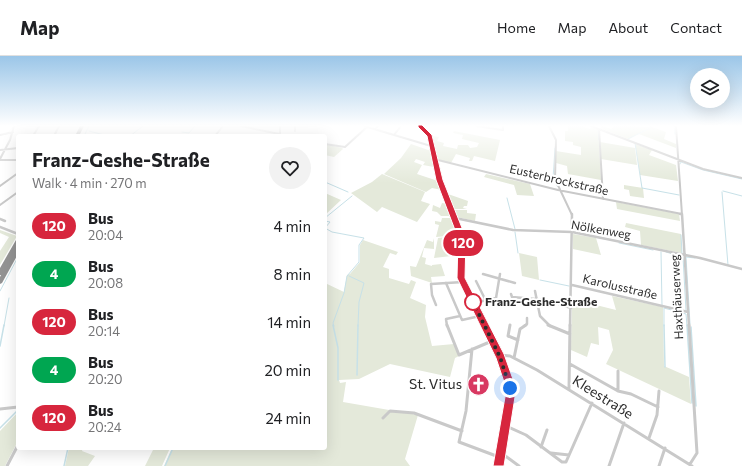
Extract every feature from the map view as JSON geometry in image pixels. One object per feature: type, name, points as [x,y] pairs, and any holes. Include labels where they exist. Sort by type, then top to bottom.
[{"type":"highway","points":[[0,273],[16,245]]},
{"type":"highway","points":[[0,282],[16,253]]},
{"type":"main road","points":[[431,146],[440,180],[462,238],[461,274],[463,282],[499,355],[510,388],[498,466]]},
{"type":"street","points":[[7,145],[0,160],[16,160]]},
{"type":"street","points":[[333,145],[345,147],[347,145]]},
{"type":"street","points":[[556,145],[554,176],[572,213],[572,285],[569,389]]},
{"type":"street","points":[[600,145],[603,199]]},
{"type":"street","points":[[640,145],[703,169],[742,178]]},
{"type":"street","name":"Haxthäuserweg","points":[[677,145],[697,452],[691,465]]},
{"type":"street","points":[[0,150],[16,148]]},
{"type":"street","name":"Eusterbrockstraße","points":[[434,159],[561,191],[682,214]]},
{"type":"street","points":[[0,186],[16,174]]},
{"type":"street","points":[[0,205],[16,193]]},
{"type":"street","name":"Nölkenweg","points":[[455,218],[513,230],[572,232],[684,255],[742,269]]},
{"type":"street","points":[[1,219],[5,221]]},
{"type":"street","points":[[0,227],[16,234]]},
{"type":"street","points":[[483,274],[515,283]]},
{"type":"street","points":[[474,303],[496,298],[500,274]]},
{"type":"street","points":[[476,281],[486,301]]},
{"type":"street","points":[[436,305],[432,294],[432,284],[463,282]]},
{"type":"street","points":[[446,283],[462,320],[480,316]]},
{"type":"street","name":"Karolusstraße","points":[[572,285],[688,312]]},
{"type":"street","points":[[536,291],[535,299],[540,319],[544,323],[570,334]]},
{"type":"street","points":[[511,294],[512,297],[547,300],[571,309]]},
{"type":"street","points":[[460,316],[446,319],[445,321],[459,355],[492,341]]},
{"type":"street","points":[[514,358],[520,329],[527,324],[528,318]]},
{"type":"street","points":[[510,325],[508,336],[518,340]]},
{"type":"street","points":[[472,349],[466,411],[459,442],[500,455],[519,466]]},
{"type":"street","name":"Kleestraße","points":[[499,355],[506,354],[569,389],[691,465]]},
{"type":"street","points":[[570,364],[618,391],[630,394],[658,407]]},
{"type":"street","points":[[618,371],[618,391]]},
{"type":"street","points":[[649,438],[658,407],[659,391]]},
{"type":"street","points":[[505,425],[526,435],[564,462],[569,455],[592,403]]},
{"type":"street","points":[[0,409],[16,407]]},
{"type":"street","points":[[384,418],[390,411],[411,412],[462,431]]},
{"type":"street","points":[[609,466],[624,423]]},
{"type":"street","points":[[541,446],[546,430]]},
{"type":"street","points":[[660,466],[665,448]]},
{"type":"street","points":[[7,466],[16,449]]},
{"type":"street","points":[[551,453],[569,455]]},
{"type":"shaded area","points":[[327,145],[343,149],[334,157],[327,155]]},
{"type":"shaded area","points":[[410,145],[431,151],[434,167],[423,165],[425,162],[416,159],[414,162],[422,165],[417,174],[438,181],[442,190],[432,188],[426,192],[384,174],[401,158]]},
{"type":"shaded area","points":[[434,145],[443,145],[457,149],[458,145],[468,145],[470,148],[477,147],[478,145],[499,145],[495,161],[474,156],[472,161],[469,161],[470,158],[456,154],[451,163],[436,159]]},
{"type":"shaded area","points":[[574,145],[599,145],[601,180],[568,174],[567,166],[556,163],[556,151],[581,155],[581,147]]},
{"type":"shaded area","points":[[600,145],[618,145],[635,148],[637,165],[601,159]]},
{"type":"shaded area","points":[[635,145],[652,150],[649,155],[676,165],[678,181],[640,175]]},
{"type":"shaded area","points":[[668,145],[676,145],[676,148]]},
{"type":"shaded area","points":[[382,174],[425,192],[421,201],[430,204],[417,222],[382,207],[377,212],[351,193],[372,182]]},
{"type":"shaded area","points":[[486,174],[530,184],[534,196],[517,195],[514,185],[484,177]]},
{"type":"shaded area","points":[[624,185],[643,188],[644,198],[630,196],[629,190],[624,189]]},
{"type":"shaded area","points":[[327,194],[341,200],[327,213]]},
{"type":"shaded area","points":[[448,194],[468,201],[467,206],[464,206],[463,208],[467,209],[454,209]]},
{"type":"shaded area","points":[[616,202],[679,214],[680,221],[617,209]]},
{"type":"shaded area","points":[[442,203],[447,204],[452,216],[441,216],[437,212],[432,211],[433,205],[440,208]]},
{"type":"shaded area","points":[[455,210],[467,210],[467,213],[476,214],[475,221],[457,217]]},
{"type":"shaded area","points":[[442,218],[453,218],[459,235],[436,237],[439,225],[435,224],[435,221],[441,222]]},
{"type":"shaded area","points":[[626,223],[681,234],[682,253],[641,245],[640,231],[625,227]]},
{"type":"shaded area","points":[[0,230],[16,236],[16,238],[0,265],[0,251],[9,237],[0,233]]},
{"type":"shaded area","points":[[573,234],[596,238],[601,255],[573,249]]},
{"type":"shaded area","points":[[460,235],[460,255],[434,258],[438,238]]},
{"type":"shaded area","points":[[434,238],[434,249],[424,248],[422,257],[426,258],[425,264],[432,266],[441,264],[445,276],[431,277],[432,283],[411,276],[410,266],[416,267],[427,240],[433,242]]},
{"type":"shaded area","points":[[363,240],[398,252],[396,255],[390,253],[383,267],[389,269],[389,278],[409,284],[411,280],[416,282],[410,298],[426,305],[425,317],[432,346],[454,344],[459,356],[455,358],[450,377],[390,364],[359,379],[339,380],[340,383],[346,382],[343,402],[418,415],[405,459],[410,466],[164,466],[171,450],[327,450],[327,284],[344,292],[347,275],[350,274],[360,262],[360,245]]},
{"type":"shaded area","points":[[519,253],[537,257],[539,280],[522,276]]},
{"type":"shaded area","points":[[612,296],[663,307],[664,366],[689,377],[691,404],[606,364],[613,350],[609,330],[598,327],[599,345],[591,343],[587,357],[571,350],[572,299],[616,310]]},
{"type":"shaded area","points":[[16,414],[16,445],[5,466],[0,466],[0,431]]},
{"type":"shaded area","points":[[69,450],[82,450],[95,456],[88,466],[65,466]]},
{"type":"shaded area","points":[[153,450],[169,450],[162,466],[145,466]]},
{"type":"waterway","points":[[635,145],[642,188],[679,195]]},
{"type":"waterway","points":[[555,148],[553,179],[557,186]]},
{"type":"waterway","points":[[431,151],[434,162]]},
{"type":"waterway","points":[[680,164],[681,162],[703,170],[742,179]]},
{"type":"waterway","points":[[327,183],[348,192]]},
{"type":"waterway","points":[[723,191],[742,196]]},
{"type":"waterway","points":[[722,192],[728,265]]},
{"type":"waterway","points":[[327,216],[352,196]]},
{"type":"waterway","points":[[447,196],[452,207]]},
{"type":"waterway","points":[[507,198],[515,229]]},
{"type":"waterway","points":[[453,210],[455,216]]},
{"type":"waterway","points":[[457,219],[463,236],[464,247]]},
{"type":"waterway","points":[[327,221],[330,222],[327,226]]},
{"type":"waterway","points":[[327,229],[332,232],[364,238],[359,245],[359,262],[347,276],[344,293],[333,323],[334,326]]},
{"type":"waterway","points":[[515,232],[518,253]]},
{"type":"waterway","points":[[681,235],[682,253]]},
{"type":"waterway","points":[[619,243],[653,250]]},
{"type":"waterway","points":[[661,252],[662,305]]},
{"type":"waterway","points":[[666,252],[683,257],[686,310]]},
{"type":"waterway","points":[[690,324],[686,257],[695,258]]},
{"type":"waterway","points":[[0,291],[16,261]]},
{"type":"waterway","points":[[349,276],[364,283],[359,302],[358,326]]},
{"type":"waterway","points":[[540,280],[569,286]]},
{"type":"waterway","points":[[4,326],[9,298]]},
{"type":"waterway","points":[[664,325],[664,308],[686,314],[687,326]]},
{"type":"waterway","points":[[0,346],[4,325]]},
{"type":"waterway","points":[[333,325],[338,348],[338,380]]},
{"type":"waterway","points":[[357,375],[358,325]]},
{"type":"waterway","points":[[664,325],[665,367]]},
{"type":"waterway","points":[[687,325],[692,403]]},
{"type":"waterway","points":[[691,327],[696,406]]},
{"type":"waterway","points":[[0,428],[16,412]]},
{"type":"waterway","points":[[64,466],[68,450]]},
{"type":"waterway","points":[[165,466],[172,450]]},
{"type":"bus line","name":"120","points":[[431,145],[440,180],[463,242],[461,278],[500,357],[509,382],[510,397],[498,466]]},
{"type":"place","name":"Franz-Geshe-Straße","points":[[473,302]]},
{"type":"place","name":"St. Vitus","points":[[478,384]]},
{"type":"route","points":[[473,302],[500,357],[510,388]]}]
